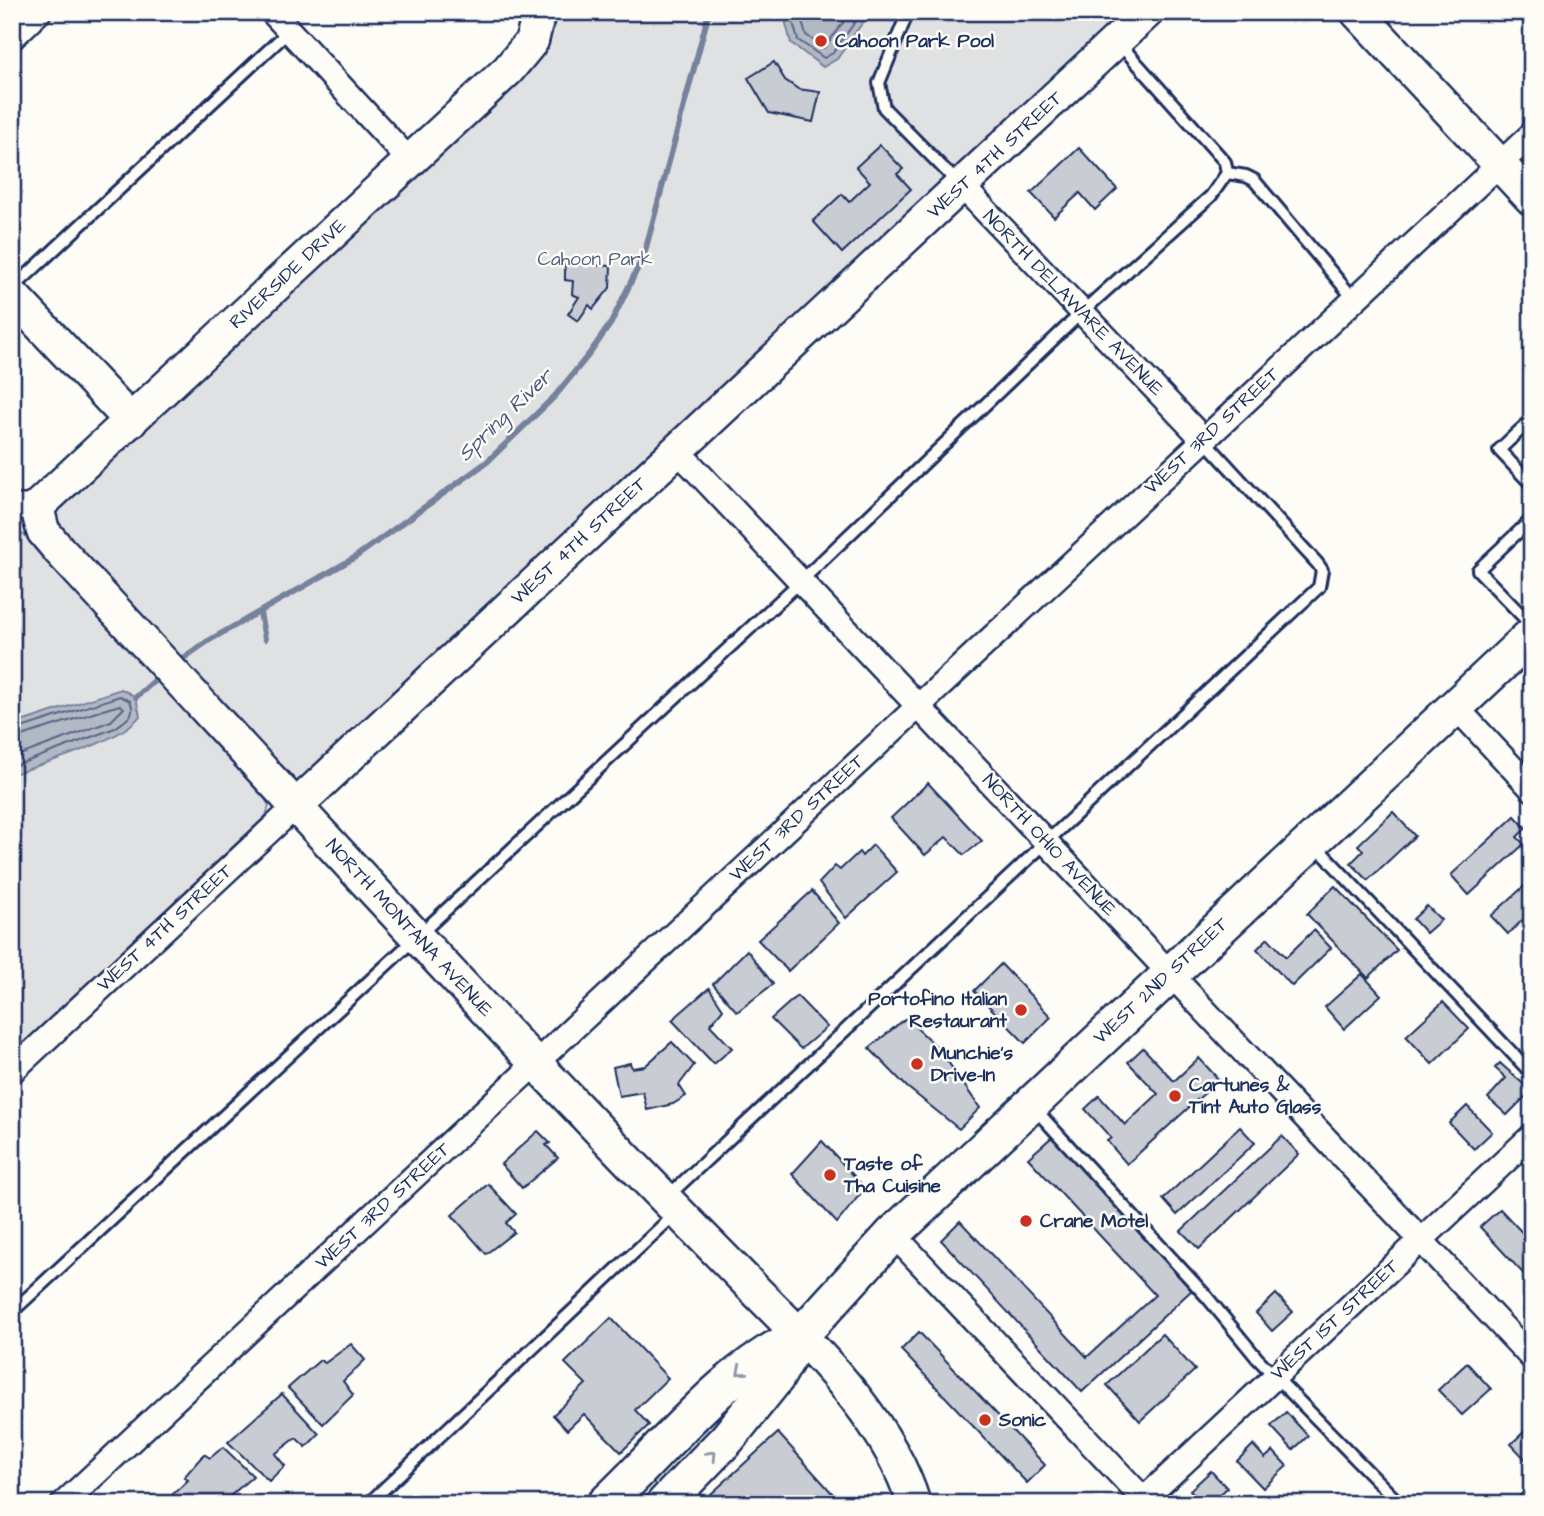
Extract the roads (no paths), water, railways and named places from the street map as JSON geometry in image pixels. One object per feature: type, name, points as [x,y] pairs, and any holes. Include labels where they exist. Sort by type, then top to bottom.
[{"type":"main road","name":"WEST 2ND STREET","points":[[664,1504],[757,1403],[800,1336],[893,1234],[1532,635]]},
{"type":"main road","name":"WEST 2ND STREET","points":[[605,1504],[737,1374],[769,1349],[800,1336]]},
{"type":"street","points":[[12,37],[39,12]]},
{"type":"street","points":[[272,12],[410,160]]},
{"type":"street","name":"RIVERSIDE DRIVE","points":[[24,507],[131,421],[521,56],[536,32],[539,12]]},
{"type":"street","name":"WEST 4TH STREET","points":[[12,1071],[1147,12]]},
{"type":"street","points":[[1357,12],[1532,199]]},
{"type":"street","name":"WEST 3RD STREET","points":[[63,1504],[1532,134]]},
{"type":"street","name":"NORTH DELAWARE AVENUE","points":[[962,186],[1203,439]]},
{"type":"street","points":[[12,295],[131,421]]},
{"type":"street","name":"NORTH OHIO AVENUE","points":[[677,450],[1532,1358]]},
{"type":"street","name":"NORTH MONTANA AVENUE","points":[[24,507],[59,550],[295,807],[535,1063],[800,1336],[886,1440],[902,1471],[914,1504]]},
{"type":"street","points":[[1455,706],[1532,789]]},
{"type":"street","name":"WEST 1ST STREET","points":[[1143,1502],[1532,1136]]},
{"type":"street","points":[[893,1234],[1143,1502]]},
{"type":"lane","name":"NORTH DELAWARE AVENUE","points":[[908,12],[879,82],[884,107],[962,186]]},
{"type":"lane","points":[[12,289],[289,31]]},
{"type":"lane","points":[[12,1312],[801,581],[1082,312],[1211,196],[1227,173],[1225,162],[1117,41]]},
{"type":"lane","points":[[1227,173],[1254,180],[1354,299]]},
{"type":"lane","points":[[1530,425],[1499,450],[1532,485]]},
{"type":"lane","points":[[368,1504],[672,1205],[1310,597],[1322,580],[1322,570],[1203,439]]},
{"type":"lane","points":[[1532,519],[1478,570],[1532,626]]},
{"type":"lane","points":[[1311,841],[1532,1074]]},
{"type":"lane","points":[[1030,1103],[1207,1297],[1275,1376],[1400,1504]]},
{"type":"water","name":"Cahoon Park Pool","points":[[783,12],[870,12],[837,59],[823,67],[791,43]]},
{"type":"water","points":[[121,689],[136,697],[140,716],[130,726],[99,743],[12,775],[12,725]]},
{"type":"waterway","name":"Spring River","points":[[175,664],[208,641],[354,558],[487,462],[555,396],[611,323],[644,255],[709,12]]},
{"type":"waterway","points":[[260,613],[265,639]]},
{"type":"waterway","name":"Spring River","points":[[136,697],[161,675]]},
{"type":"place","name":"Cahoon Park Pool","points":[[821,41]]},
{"type":"place","name":"Portofino Italian Restaurant","points":[[1021,1010]]},
{"type":"place","name":"Munchie's Drive-In","points":[[917,1064]]},
{"type":"place","name":"Cartunes & Tint Auto Glass","points":[[1175,1096]]},
{"type":"place","name":"Taste of Tha Cuisine","points":[[830,1175]]},
{"type":"place","name":"Crane Motel","points":[[1026,1221]]},
{"type":"place","name":"Sonic","points":[[985,1420]]},
{"type":"park label","name":"Cahoon Park","points":[[595,259]]}]
